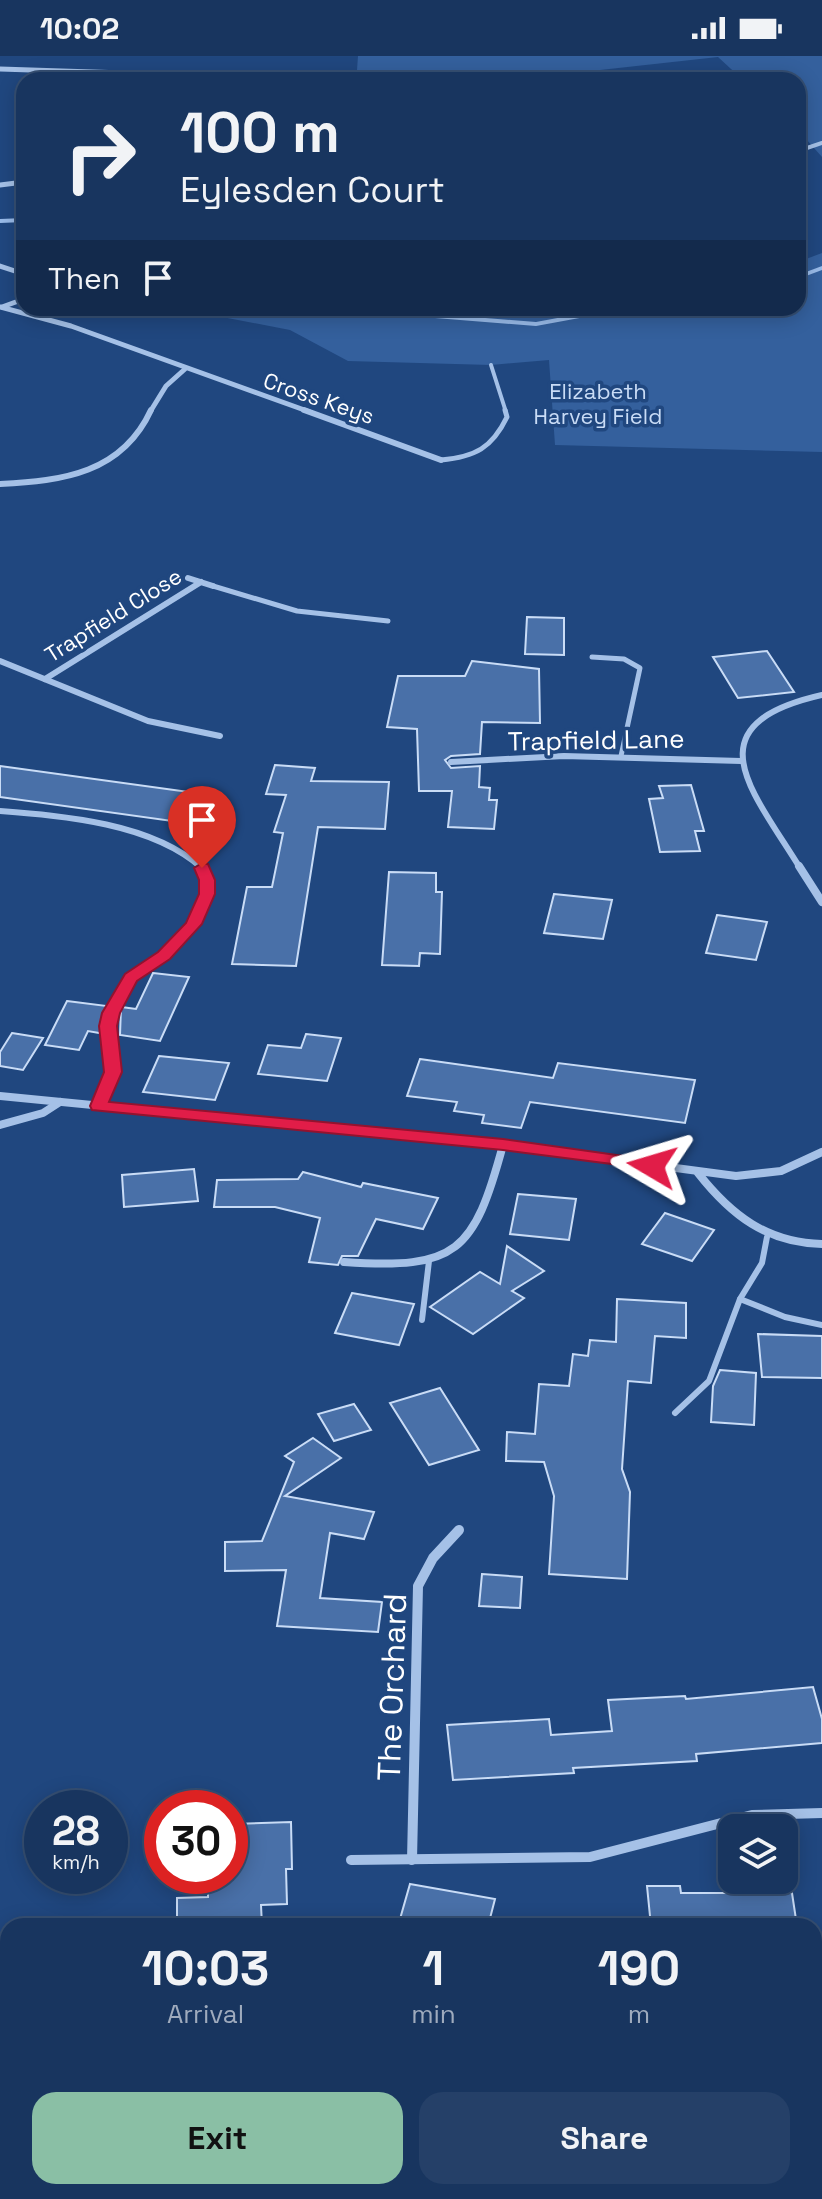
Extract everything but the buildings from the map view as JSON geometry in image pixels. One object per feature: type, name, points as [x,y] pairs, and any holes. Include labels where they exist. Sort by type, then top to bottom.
[{"type":"street","points":[[0,69],[83,72]]},
{"type":"street","name":"Cross Keys","points":[[34,316],[71,326],[441,460]]},
{"type":"street","points":[[0,484],[25,483],[74,473],[114,459],[135,440],[164,383],[185,369]]},
{"type":"street","name":"Trapfield Close","points":[[188,578],[213,586]]},
{"type":"street","name":"Trapfield Close","points":[[45,679],[201,582]]},
{"type":"street","name":"Trapfield Close","points":[[0,661],[148,721],[220,736]]},
{"type":"street","points":[[822,695],[789,703],[765,715],[746,735],[741,761],[791,857],[822,902]]},
{"type":"street","name":"Trapfield Lane","points":[[451,762],[621,756],[741,761]]},
{"type":"street","points":[[0,811],[72,820],[139,836],[191,857],[207,880],[207,894],[194,924],[164,956],[131,978],[111,1013],[108,1026],[113,1072],[99,1106]]},
{"type":"street","points":[[0,1096],[503,1145],[736,1176],[781,1171],[822,1152]]},
{"type":"street","points":[[0,1125],[43,1113],[61,1102]]},
{"type":"street","points":[[344,1262],[409,1267],[429,1261],[463,1243],[475,1232],[490,1194],[503,1145]]},
{"type":"street","points":[[698,1173],[721,1201],[767,1237],[822,1244]]},
{"type":"street","name":"The Orchard","points":[[412,1860],[418,1586],[433,1558],[459,1530]]},
{"type":"street","points":[[351,1860],[590,1857],[752,1815],[822,1813]]},
{"type":"lane","points":[[441,460],[484,452],[497,440],[507,417],[491,365]]},
{"type":"lane","points":[[213,586],[246,593],[297,611],[388,621]]},
{"type":"lane","points":[[592,657],[624,659],[640,668],[621,756]]},
{"type":"lane","points":[[675,1413],[709,1381],[740,1299],[762,1263],[767,1237]]},
{"type":"lane","points":[[422,1320],[429,1261]]},
{"type":"lane","points":[[740,1299],[785,1317],[822,1325]]},
{"type":"green space","points":[[358,56],[822,56],[822,157],[806,139],[806,72],[734,72],[718,57],[582,72],[357,70]]},
{"type":"green space","name":"Elizabeth Harvey Field","points":[[822,253],[822,452],[555,445],[549,360],[491,365],[348,361],[290,330],[217,316],[806,316],[806,259]]},
{"type":"waterway","points":[[0,221],[16,220]]},
{"type":"waterway","points":[[806,274],[822,268]]},
{"type":"waterway","points":[[436,316],[536,324],[580,316]]},
{"type":"route","points":[[202,868],[207,880],[207,894],[194,924],[164,956],[143,967],[131,978],[111,1013],[108,1026],[114,1058],[113,1072],[99,1106],[503,1145],[652,1166]]}]
